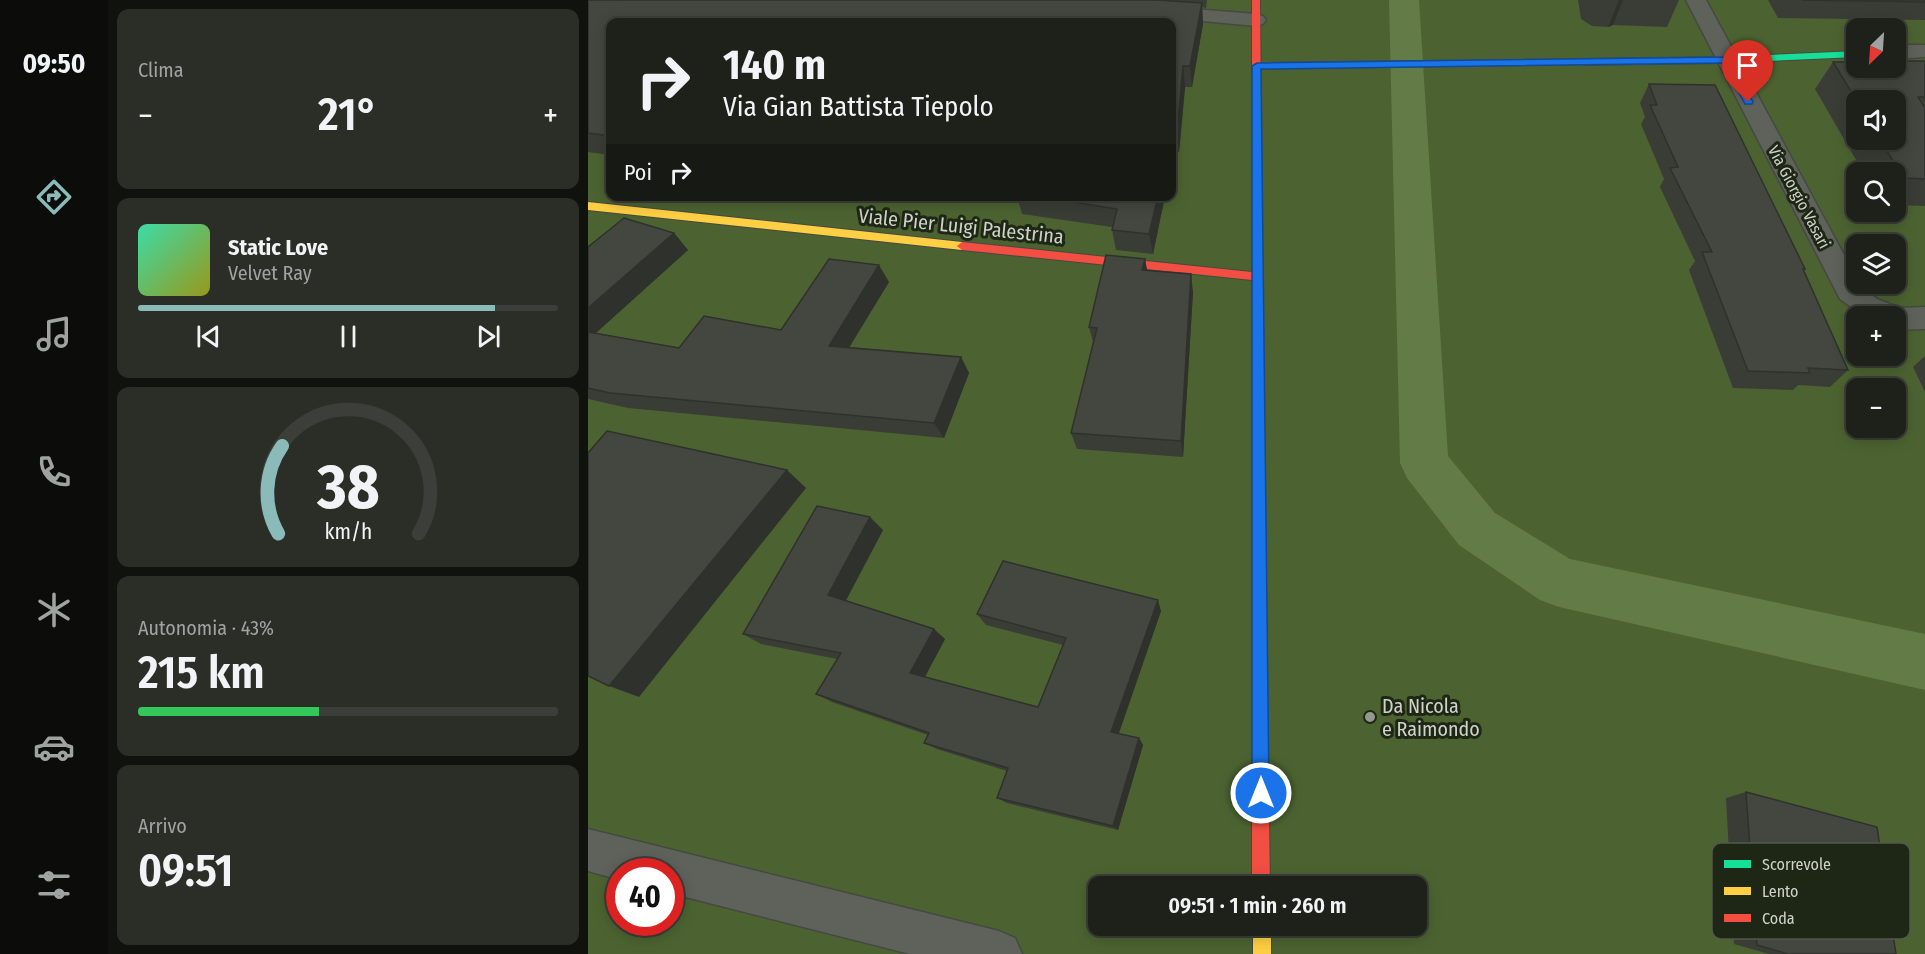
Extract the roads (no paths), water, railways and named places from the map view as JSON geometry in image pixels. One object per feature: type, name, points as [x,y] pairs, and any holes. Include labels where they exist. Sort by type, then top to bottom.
[{"type":"street","name":"Via Giorgio Vasari","points":[[1696,0],[1850,292],[1867,306]]},
{"type":"street","points":[[1140,11],[1256,10],[1261,876]]},
{"type":"street","points":[[1906,52],[1925,51]]},
{"type":"street","points":[[1257,66],[1726,60],[1846,55]]},
{"type":"street","name":"Viale Pier Luigi Palestrina","points":[[588,206],[1258,277]]},
{"type":"street","points":[[1906,319],[1925,318]]},
{"type":"street","points":[[588,850],[999,954]]},
{"type":"street","points":[[1262,936],[1262,954]]},
{"type":"waterway","points":[[1404,0],[1424,463],[1477,529],[1559,582],[1925,662]]},
{"type":"place","name":"Da Nicola e Raimondo","points":[[1370,717]]}]
